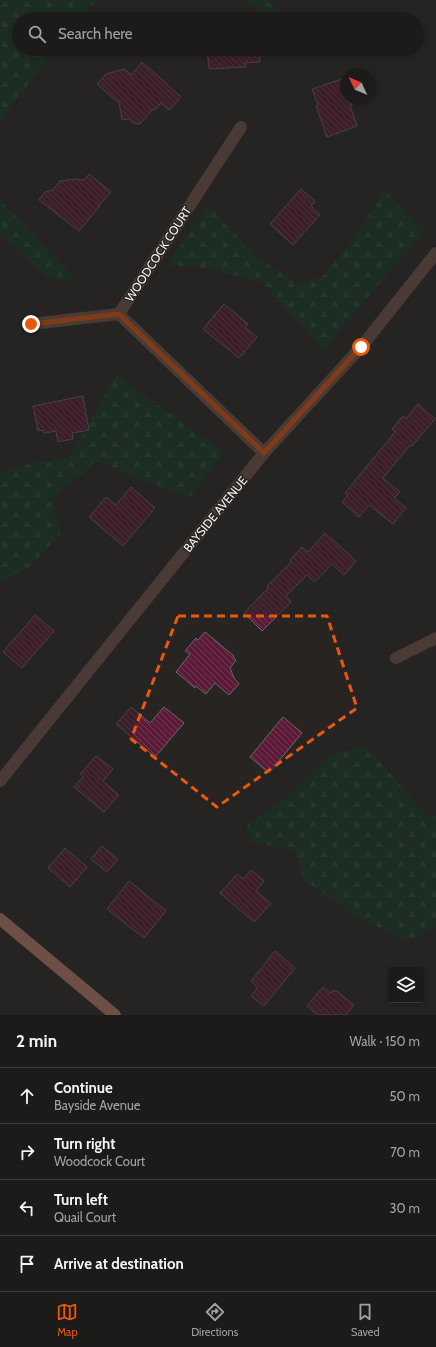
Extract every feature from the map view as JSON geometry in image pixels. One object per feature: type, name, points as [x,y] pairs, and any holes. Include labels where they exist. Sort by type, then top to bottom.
[{"type":"main road","points":[[0,919],[115,1015]]},
{"type":"street","name":"WOODCOCK COURT","points":[[241,127],[119,314],[264,453]]},
{"type":"street","name":"BAYSIDE AVENUE","points":[[0,781],[264,453],[361,347],[436,253]]},
{"type":"street","points":[[31,324],[119,314]]},
{"type":"street","points":[[396,658],[436,638]]},
{"type":"highlighted area","points":[[178,616],[327,616],[357,708],[217,807],[131,739]]},
{"type":"green space","points":[[0,0],[100,0],[86,8],[83,12],[12,12],[12,56],[50,56],[0,121]]},
{"type":"green space","points":[[244,0],[267,0],[279,12],[267,12]]},
{"type":"green space","points":[[384,190],[424,231],[323,350],[262,282],[196,266],[166,266],[209,206],[256,257],[299,284],[323,276],[353,241]]},
{"type":"green space","points":[[0,200],[79,282],[47,277],[0,233]]},
{"type":"green space","points":[[116,375],[224,452],[189,498],[97,461],[51,498],[61,533],[29,568],[0,581],[0,472],[32,463],[69,458]]},
{"type":"green space","points":[[366,745],[428,818],[436,816],[436,926],[408,941],[357,917],[304,880],[295,851],[250,841],[247,825],[285,798],[330,756]]},
{"type":"building","points":[[208,56],[260,56],[260,62],[245,63],[246,67],[209,69]]},
{"type":"building","points":[[142,62],[181,97],[169,110],[161,103],[155,110],[153,109],[140,124],[133,123],[129,119],[122,120],[119,103],[97,84],[106,74],[125,69],[131,75]]},
{"type":"building","points":[[340,80],[340,104],[352,104],[350,105],[357,126],[327,137],[316,106],[318,105],[312,89]]},
{"type":"building","points":[[89,174],[111,192],[79,231],[39,200],[45,192],[53,190],[60,181],[76,179],[84,180]]},
{"type":"building","points":[[301,189],[315,201],[311,206],[320,215],[293,245],[270,224]]},
{"type":"building","points":[[224,304],[248,324],[245,327],[257,337],[239,358],[203,329]]},
{"type":"building","points":[[83,396],[89,430],[72,433],[73,439],[58,442],[56,431],[44,433],[43,430],[38,431],[33,406]]},
{"type":"building","points":[[418,404],[435,419],[412,446],[410,445],[383,478],[400,492],[394,498],[406,508],[393,524],[369,505],[359,517],[342,502],[348,495],[345,493],[395,432],[392,429],[403,416],[406,419]]},
{"type":"building","points":[[131,487],[155,508],[123,546],[89,517],[106,497],[116,505]]},
{"type":"building","points":[[325,533],[356,561],[344,575],[332,564],[315,582],[307,575],[286,596],[291,602],[262,631],[244,613],[268,588],[267,586],[291,562],[290,560],[302,547],[308,552]]},
{"type":"building","points":[[35,615],[54,631],[22,668],[3,652]]},
{"type":"building","points":[[205,632],[234,656],[233,657],[236,660],[230,668],[234,678],[239,684],[229,695],[215,683],[206,694],[196,686],[195,688],[176,672],[190,654],[185,651],[196,638],[198,640]]},
{"type":"building","points":[[131,707],[150,723],[164,707],[184,723],[155,757],[116,724]]},
{"type":"building","points":[[283,717],[302,733],[269,773],[250,757]]},
{"type":"building","points":[[96,756],[113,769],[103,781],[119,795],[104,812],[74,787],[83,777],[80,774]]},
{"type":"building","points":[[102,846],[118,859],[107,872],[91,859]]},
{"type":"building","points":[[65,848],[87,867],[70,887],[48,868]]},
{"type":"building","points":[[251,870],[264,881],[256,891],[271,903],[254,922],[220,893],[237,874],[243,879]]},
{"type":"building","points":[[129,881],[166,911],[144,938],[107,909]]},
{"type":"building","points":[[275,951],[295,968],[264,1006],[251,996],[258,987],[251,981]]},
{"type":"building","points":[[323,987],[330,993],[332,991],[337,991],[354,1005],[346,1015],[317,1015],[307,1006]]},
{"type":"route","points":[[31,324],[119,314],[264,453],[361,347]]}]
